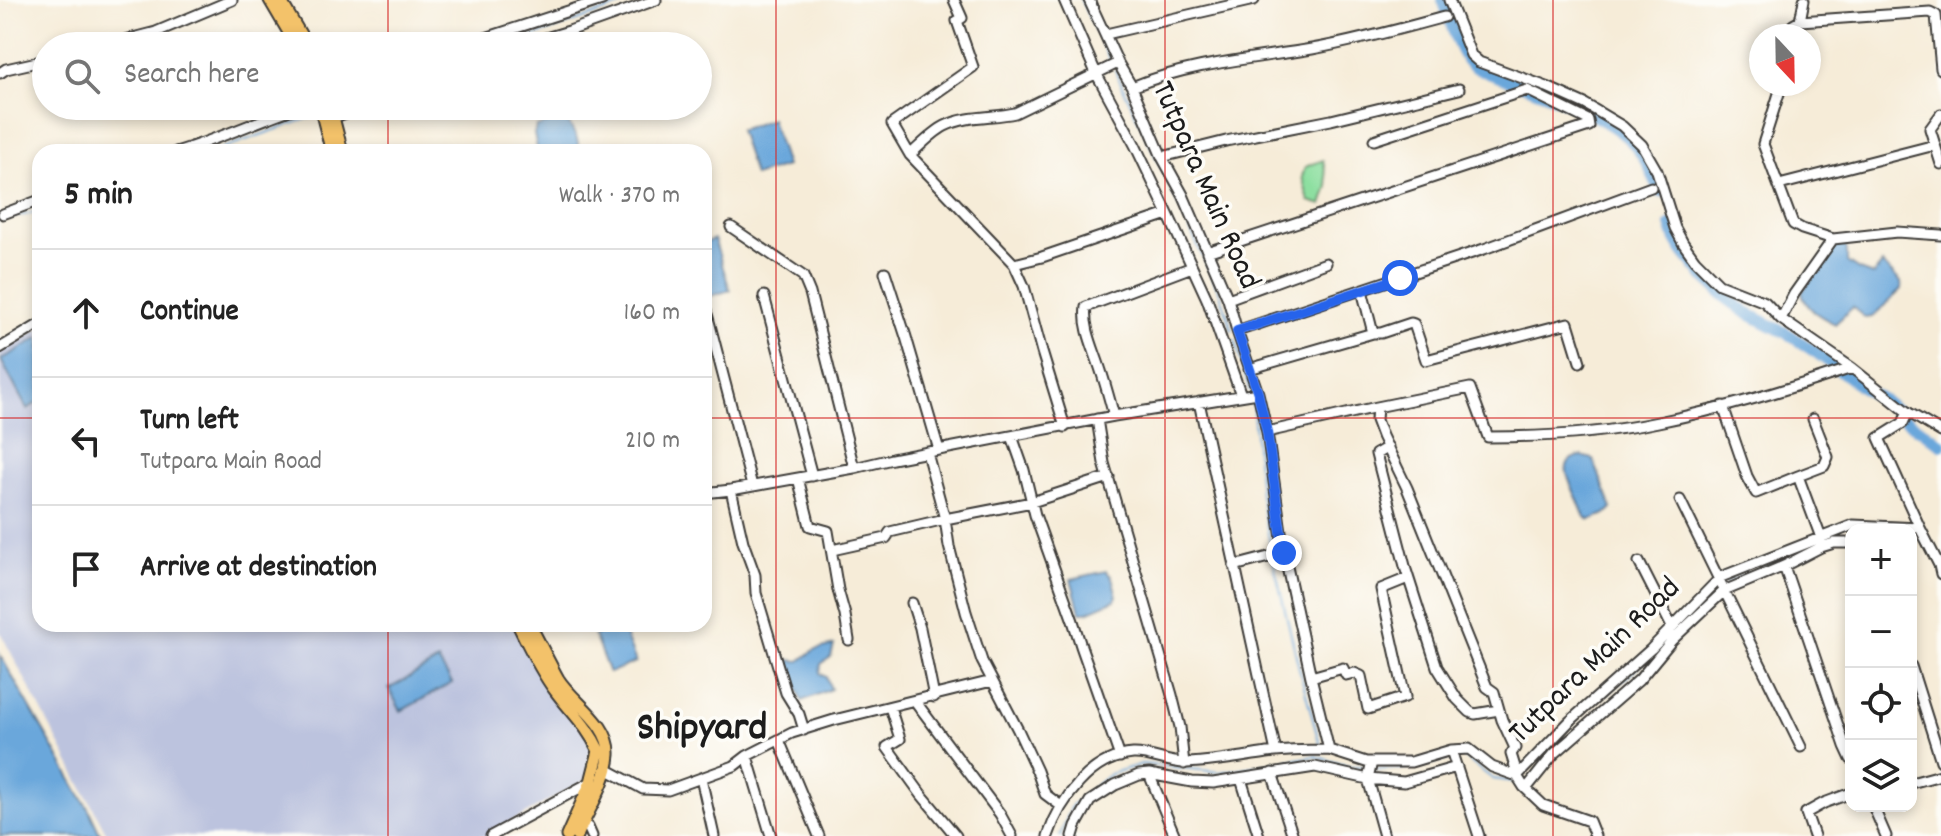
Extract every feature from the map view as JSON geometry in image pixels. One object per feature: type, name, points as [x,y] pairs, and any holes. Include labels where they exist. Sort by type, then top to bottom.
[{"type":"main road","points":[[270,0],[289,32]]},
{"type":"main road","points":[[280,0],[299,32]]},
{"type":"main road","points":[[329,120],[331,144]]},
{"type":"main road","points":[[331,120],[339,144]]},
{"type":"main road","points":[[522,632],[545,675],[587,728],[599,751],[591,782],[567,836]]},
{"type":"main road","points":[[533,632],[559,681],[588,713],[609,747],[600,786],[579,831]]},
{"type":"street","points":[[156,32],[232,0]]},
{"type":"street","points":[[568,0],[572,11]]},
{"type":"street","points":[[505,32],[602,0]]},
{"type":"street","points":[[566,32],[656,0]]},
{"type":"street","points":[[954,0],[962,18],[957,21],[973,67],[892,124],[910,155],[1014,264],[1024,286],[1065,427]]},
{"type":"street","points":[[1064,0],[1096,73],[1135,145],[1207,299],[1241,395]]},
{"type":"street","name":"Tutpara Main Road","points":[[1089,0],[1162,157],[1183,195],[1228,299],[1267,432],[1276,554],[1329,750]]},
{"type":"street","points":[[1106,34],[1254,0]]},
{"type":"street","points":[[1449,0],[1471,55],[1479,62],[1585,104],[1622,126],[1642,145],[1657,171],[1675,228],[1695,260],[1719,284],[1765,302],[1781,319],[1852,368],[1908,412],[1941,432]]},
{"type":"street","points":[[1800,21],[1804,0]]},
{"type":"street","points":[[1795,24],[1800,21],[1930,12],[1936,15],[1941,69]]},
{"type":"street","points":[[1132,87],[1196,66],[1348,42],[1444,17]]},
{"type":"street","points":[[0,73],[32,63]]},
{"type":"street","points":[[910,155],[942,127],[957,121],[1015,113],[1118,63]]},
{"type":"street","points":[[1162,157],[1459,89]]},
{"type":"street","points":[[1207,252],[1589,126],[1588,120],[1527,90],[1374,140]]},
{"type":"street","points":[[1778,96],[1763,144],[1793,224],[1833,239],[1897,232],[1941,235]]},
{"type":"street","points":[[1941,114],[1930,129],[1941,164]]},
{"type":"street","points":[[201,144],[261,120]]},
{"type":"street","points":[[1779,185],[1935,145]]},
{"type":"street","points":[[1237,331],[1525,235],[1651,187]]},
{"type":"street","points":[[3,214],[32,203]]},
{"type":"street","points":[[1014,264],[1168,214]]},
{"type":"street","points":[[731,227],[803,276],[818,321],[854,468]]},
{"type":"street","points":[[1781,319],[1794,294],[1833,239]]},
{"type":"street","points":[[1228,299],[1326,263]]},
{"type":"street","points":[[1114,416],[1087,329],[1086,307],[1192,267]]},
{"type":"street","points":[[885,272],[939,450]]},
{"type":"street","points":[[1362,290],[1373,333]]},
{"type":"street","points":[[764,296],[812,476]]},
{"type":"street","points":[[1249,369],[1411,323],[1414,324],[1426,360],[1568,323],[1580,362]]},
{"type":"street","points":[[0,348],[32,329]]},
{"type":"street","points":[[712,333],[752,486]]},
{"type":"street","points":[[1267,432],[1470,388],[1488,437],[1555,436],[1656,423],[1787,389],[1852,368]]},
{"type":"street","points":[[712,492],[812,476],[1097,419],[1258,393]]},
{"type":"street","points":[[1199,402],[1276,752]]},
{"type":"street","points":[[1723,406],[1756,493],[1824,466],[1828,457],[1813,419]]},
{"type":"street","points":[[1377,407],[1376,420],[1412,500],[1487,687],[1494,692],[1515,748],[1511,754],[1515,767],[1525,788],[1543,805],[1589,821],[1595,836]]},
{"type":"street","points":[[1908,412],[1903,423],[1879,438],[1941,574]]},
{"type":"street","points":[[1919,419],[1935,421],[1941,418]]},
{"type":"street","points":[[1097,419],[1104,463],[1172,695],[1184,764]]},
{"type":"street","points":[[1012,436],[1120,757]]},
{"type":"street","points":[[1388,447],[1376,454],[1408,578],[1437,667],[1457,699],[1470,712],[1499,710]]},
{"type":"street","points":[[927,453],[966,612],[982,661],[1018,730],[1045,794],[1061,806]]},
{"type":"street","points":[[1798,476],[1822,542]]},
{"type":"street","points":[[832,550],[886,538],[890,532],[1032,502],[1109,477]]},
{"type":"street","points":[[798,478],[810,526],[828,531],[849,640]]},
{"type":"street","points":[[731,490],[743,542],[755,575],[756,593],[786,693],[799,714],[804,730]]},
{"type":"street","points":[[1680,500],[1801,747]]},
{"type":"street","name":"Tutpara Main Road","points":[[1454,759],[1469,749],[1492,767],[1519,774],[1570,721],[1721,585],[1822,542],[1853,525],[1920,528]]},
{"type":"street","points":[[1525,788],[1554,754],[1639,680],[1721,585],[1784,566],[1822,542],[1845,543]]},
{"type":"street","points":[[1234,566],[1276,554]]},
{"type":"street","points":[[1639,562],[1672,627]]},
{"type":"street","points":[[1784,566],[1845,744]]},
{"type":"street","points":[[1311,677],[1343,668],[1346,675],[1354,673],[1361,676],[1368,709],[1405,697],[1381,589],[1408,578]]},
{"type":"street","points":[[912,603],[934,697]]},
{"type":"street","points":[[1912,668],[1941,761]]},
{"type":"street","points":[[606,769],[643,789],[668,790],[734,766],[747,756],[804,730],[992,681]]},
{"type":"street","points":[[915,701],[1000,814],[1012,836]]},
{"type":"street","points":[[890,707],[900,739],[887,747],[956,836]]},
{"type":"street","points":[[779,740],[819,836]]},
{"type":"street","points":[[1048,836],[1069,794],[1087,775],[1120,757],[1134,754],[1153,756],[1184,764],[1276,752],[1329,750],[1366,762],[1371,769],[1384,836]]},
{"type":"street","points":[[747,756],[771,836]]},
{"type":"street","points":[[1371,769],[1404,782],[1454,759]]},
{"type":"street","points":[[1073,836],[1090,801],[1115,785],[1139,775],[1213,783],[1315,767],[1371,769],[1454,759]]},
{"type":"street","points":[[1454,759],[1479,836]]},
{"type":"street","points":[[1272,773],[1293,836]]},
{"type":"street","points":[[1149,774],[1175,836]]},
{"type":"street","points":[[1917,781],[1941,775]]},
{"type":"street","points":[[701,778],[714,836]]},
{"type":"street","points":[[1241,779],[1259,836]]},
{"type":"street","points":[[491,836],[591,782]]},
{"type":"street","points":[[1814,836],[1806,813],[1845,795]]},
{"type":"street","points":[[1876,812],[1886,836]]},
{"type":"street","points":[[579,831],[588,827],[592,836]]},
{"type":"shaded area","points":[[32,333],[32,632],[517,632],[543,683],[582,728],[595,751],[589,778],[486,836],[108,836],[0,632],[0,352]]},
{"type":"green space","points":[[1323,160],[1328,187],[1322,205],[1309,201],[1302,177],[1305,167]]},
{"type":"water","points":[[771,119],[786,166],[754,176],[739,130]]},
{"type":"water","points":[[554,121],[568,122],[578,144],[536,144],[536,127]]},
{"type":"water","points":[[712,240],[730,290],[712,296]]},
{"type":"water","points":[[1845,242],[1847,262],[1873,275],[1882,264],[1901,282],[1902,289],[1872,317],[1865,318],[1853,307],[1835,324],[1810,308],[1802,292],[1835,244]]},
{"type":"water","points":[[32,342],[32,406],[27,409],[1,360]]},
{"type":"water","points":[[1581,456],[1593,459],[1612,508],[1590,520],[1585,517],[1567,473],[1569,462]]},
{"type":"water","points":[[1106,571],[1112,577],[1117,596],[1115,600],[1080,612],[1071,579]]},
{"type":"water","points":[[624,632],[636,662],[609,673],[594,635]]},
{"type":"water","points":[[834,645],[831,657],[821,664],[820,673],[826,677],[831,689],[802,701],[788,660],[800,661],[814,650]]},
{"type":"water","points":[[0,655],[89,810],[101,836],[0,836]]},
{"type":"water","points":[[438,661],[452,683],[401,711],[389,689]]},
{"type":"waterway","points":[[546,32],[636,0]]},
{"type":"waterway","points":[[1081,0],[1110,61]]},
{"type":"waterway","points":[[1443,0],[1457,42],[1469,62],[1486,72],[1565,101],[1611,125],[1638,149],[1661,192]]},
{"type":"waterway","points":[[1115,70],[1220,293],[1232,330]]},
{"type":"waterway","points":[[235,144],[303,120]]},
{"type":"waterway","points":[[0,219],[32,213]]},
{"type":"waterway","points":[[1671,225],[1684,252],[1704,277],[1729,300],[1817,353],[1941,444]]},
{"type":"waterway","points":[[1235,340],[1250,391]]},
{"type":"waterway","points":[[1252,398],[1260,495],[1272,553]]},
{"type":"waterway","points":[[1836,539],[1845,538]]},
{"type":"waterway","points":[[1725,583],[1811,547]]},
{"type":"waterway","points":[[1273,560],[1320,745]]},
{"type":"waterway","points":[[1685,621],[1711,594]]},
{"type":"waterway","points":[[1606,695],[1656,652]]},
{"type":"waterway","points":[[1060,836],[1072,805],[1110,774],[1142,764],[1220,772],[1315,756],[1344,765],[1366,767]]},
{"type":"waterway","points":[[1458,756],[1493,779],[1516,782]]},
{"type":"waterway","points":[[1376,769],[1412,767],[1448,759]]},
{"type":"district","name":"Shipyard","points":[[702,730]]},
{"type":"route","points":[[1284,553],[1267,432],[1258,393],[1237,331],[1400,278]]}]
